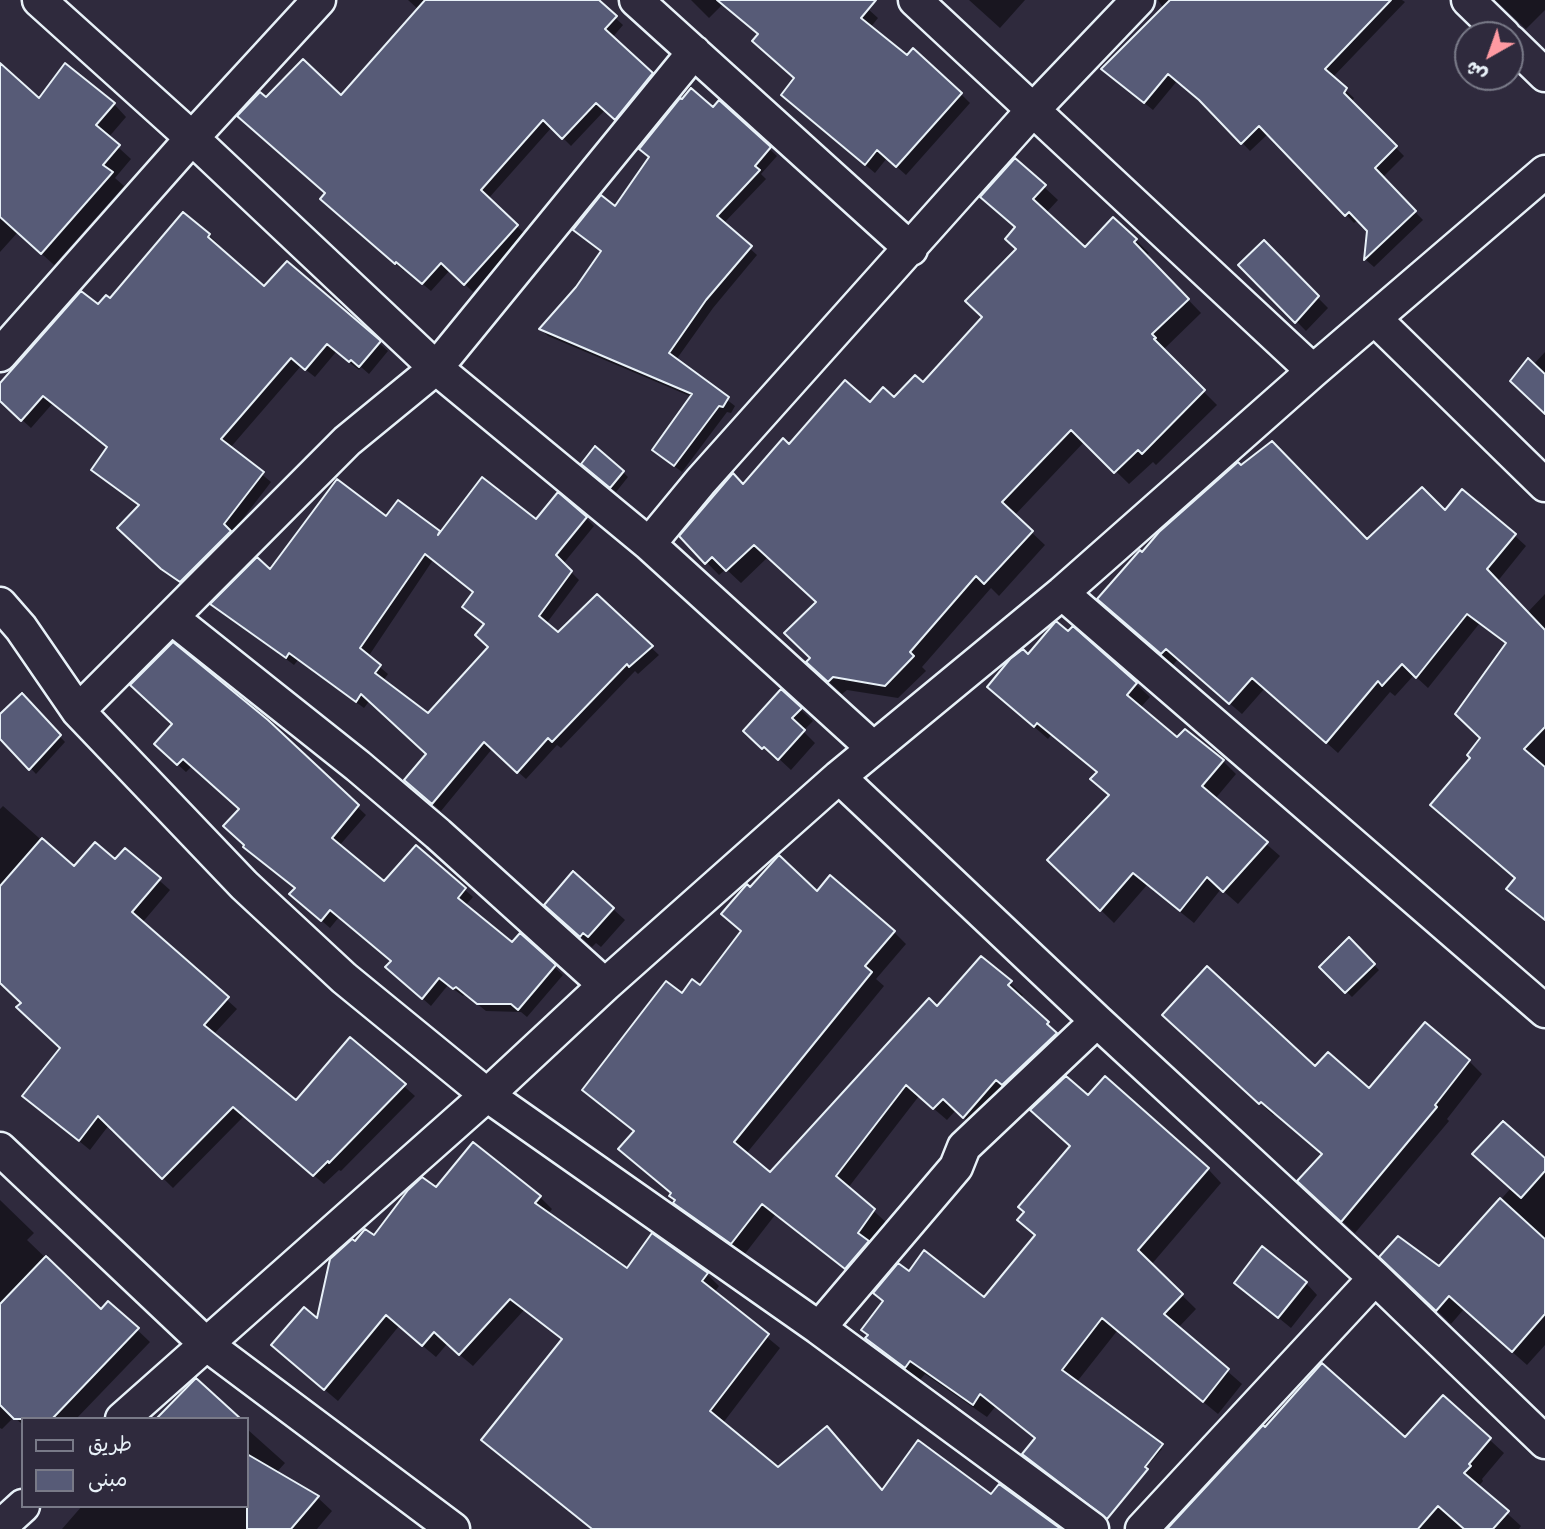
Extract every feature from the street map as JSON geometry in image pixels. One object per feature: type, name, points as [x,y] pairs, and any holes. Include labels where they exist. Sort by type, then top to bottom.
[{"type":"street","points":[[39,0],[192,138],[436,368],[649,544],[873,748]]},
{"type":"street","points":[[0,355],[192,138],[319,0]]},
{"type":"street","points":[[636,0],[911,249]]},
{"type":"street","points":[[915,0],[1313,371]]},
{"type":"street","points":[[649,544],[701,481],[1032,111],[1138,0]]},
{"type":"street","points":[[1468,0],[1490,21]]},
{"type":"street","points":[[78,711],[347,441],[436,368],[694,52]]},
{"type":"street","points":[[1524,55],[1545,75]]},
{"type":"street","points":[[124,1417],[839,777],[1062,593],[1313,371],[1545,172]]},
{"type":"street","points":[[1376,319],[1545,485]]},
{"type":"street","points":[[1062,593],[1545,1011]]},
{"type":"street","points":[[0,604],[21,628],[78,711],[298,937],[344,978],[487,1095],[819,1328],[1092,1529]]},
{"type":"street","points":[[172,618],[358,766],[438,834],[605,985]]},
{"type":"street","points":[[839,777],[1375,1278],[1545,1442]]},
{"type":"street","points":[[819,1328],[956,1167],[964,1147],[1097,1021]]},
{"type":"street","points":[[0,1149],[206,1344],[453,1529]]},
{"type":"street","points":[[1142,1529],[1375,1278]]},
{"type":"street","points":[[0,1527],[21,1508]]},
{"type":"building","points":[[425,0],[599,0],[617,16],[605,29],[653,73],[615,120],[596,103],[562,139],[543,120],[481,190],[518,225],[464,285],[441,263],[422,284],[396,262],[395,264],[320,199],[325,193],[237,116],[260,92],[266,97],[303,59],[341,95]]},
{"type":"building","points":[[717,0],[876,0],[861,18],[907,55],[913,48],[962,93],[896,167],[877,150],[865,165],[781,95],[794,78],[752,41],[758,34]]},
{"type":"building","points":[[1170,0],[1391,0],[1325,69],[1347,88],[1344,93],[1397,146],[1375,168],[1416,211],[1364,260],[1367,231],[1349,212],[1345,216],[1259,126],[1241,144],[1199,100],[1168,74],[1144,103],[1101,69]]},
{"type":"building","points":[[0,63],[39,98],[65,63],[115,103],[96,125],[120,145],[103,165],[113,172],[41,254],[0,217]]},
{"type":"building","points":[[691,88],[713,107],[719,100],[771,147],[755,166],[760,170],[717,216],[752,246],[706,300],[669,353],[729,397],[723,407],[719,406],[674,466],[652,450],[692,394],[539,329],[576,287],[601,251],[573,230],[601,195],[615,206],[649,157],[639,149]]},
{"type":"building","points":[[1015,158],[1046,185],[1033,199],[1085,247],[1113,217],[1137,239],[1134,242],[1189,299],[1152,334],[1205,390],[1142,454],[1138,450],[1114,473],[1071,430],[1002,502],[1033,531],[984,584],[976,576],[910,652],[914,656],[885,686],[833,677],[828,682],[806,662],[810,658],[784,633],[816,602],[754,545],[726,571],[712,557],[705,564],[679,536],[733,473],[743,484],[783,438],[789,444],[845,380],[870,402],[883,387],[894,397],[915,375],[923,382],[982,317],[965,301],[1016,249],[1005,239],[1015,227],[980,197]]},
{"type":"building","points":[[183,212],[264,286],[287,261],[381,341],[359,367],[327,344],[305,370],[291,358],[221,439],[264,472],[224,524],[231,531],[180,582],[161,569],[117,528],[139,505],[91,470],[107,447],[43,396],[21,421],[0,401],[0,383],[81,291],[98,304],[106,295],[110,298]]},
{"type":"building","points":[[1264,240],[1319,296],[1295,323],[1238,265]]},
{"type":"building","points":[[1528,358],[1545,374],[1545,414],[1510,381]]},
{"type":"building","points":[[1272,441],[1367,539],[1422,487],[1445,510],[1462,489],[1516,534],[1487,569],[1545,630],[1545,727],[1524,749],[1545,767],[1545,920],[1506,889],[1515,878],[1430,805],[1470,758],[1467,755],[1480,738],[1455,714],[1506,643],[1467,614],[1416,678],[1402,664],[1382,686],[1378,681],[1326,743],[1252,678],[1229,704],[1166,649],[1161,654],[1097,599],[1159,532],[1238,462],[1241,465]]},
{"type":"building","points":[[595,446],[624,471],[610,488],[581,464]]},
{"type":"building","points":[[482,477],[536,519],[558,492],[587,517],[556,555],[572,571],[539,616],[558,632],[597,594],[653,646],[629,667],[627,664],[552,742],[548,738],[517,773],[484,742],[432,804],[404,780],[426,754],[361,694],[356,702],[289,653],[286,658],[210,604],[257,557],[270,569],[337,479],[386,516],[398,500],[440,531],[438,535]],"holes":[[[425,554],[473,592],[462,607],[484,624],[475,635],[488,647],[428,713],[375,673],[381,665],[360,648]]]},
{"type":"building","points":[[1056,621],[1068,631],[1073,626],[1137,683],[1127,695],[1177,737],[1185,729],[1224,760],[1202,786],[1268,842],[1223,892],[1207,877],[1180,911],[1133,873],[1100,911],[1047,860],[1109,795],[1090,779],[1097,772],[1037,723],[1034,727],[987,687],[1010,659],[1023,649],[1028,654]]},
{"type":"building","points":[[173,642],[268,720],[359,805],[332,838],[384,881],[416,845],[466,888],[458,898],[512,942],[520,933],[556,965],[518,1010],[511,1004],[477,1004],[456,987],[453,989],[439,978],[422,999],[385,967],[391,961],[330,910],[321,921],[289,894],[295,888],[243,847],[244,845],[223,826],[239,809],[183,759],[177,765],[154,744],[172,724],[130,685]]},
{"type":"building","points":[[781,689],[802,708],[792,718],[805,730],[778,760],[743,731]]},
{"type":"building","points":[[22,693],[61,735],[29,770],[0,739],[0,714]]},
{"type":"building","points":[[42,838],[74,866],[95,842],[115,859],[125,848],[161,878],[132,912],[229,997],[204,1025],[296,1100],[350,1037],[406,1084],[313,1176],[233,1107],[162,1179],[98,1116],[79,1141],[22,1096],[60,1048],[16,1007],[21,1003],[0,983],[0,886]]},
{"type":"building","points":[[779,855],[817,891],[830,875],[895,931],[865,966],[872,972],[734,1142],[770,1172],[929,998],[937,1006],[981,956],[1012,981],[1008,985],[1049,1022],[1047,1024],[1057,1033],[1002,1085],[996,1080],[963,1118],[943,1099],[933,1109],[906,1085],[836,1176],[875,1209],[858,1233],[869,1241],[845,1269],[762,1204],[731,1244],[673,1203],[675,1200],[669,1196],[671,1193],[618,1149],[634,1131],[582,1090],[666,981],[682,993],[692,979],[700,985],[741,931],[721,914],[747,884],[750,887]]},
{"type":"building","points":[[573,871],[614,908],[588,937],[583,933],[580,937],[544,905]]},
{"type":"building","points":[[1349,937],[1375,964],[1345,993],[1319,967]]},
{"type":"building","points":[[1207,966],[1315,1066],[1328,1052],[1369,1088],[1425,1022],[1470,1060],[1435,1105],[1437,1107],[1341,1222],[1297,1181],[1322,1154],[1261,1102],[1259,1104],[1162,1015]]},
{"type":"building","points":[[1066,1076],[1088,1095],[1105,1076],[1209,1168],[1138,1250],[1183,1294],[1164,1314],[1229,1369],[1203,1402],[1102,1318],[1062,1370],[1163,1444],[1145,1467],[1148,1469],[1107,1519],[1022,1454],[1035,1438],[980,1394],[973,1405],[910,1361],[905,1368],[865,1338],[868,1335],[861,1330],[883,1301],[873,1293],[898,1263],[909,1271],[924,1250],[984,1297],[1035,1235],[1017,1220],[1024,1212],[1018,1207],[1070,1146],[1030,1110]]},
{"type":"building","points":[[1503,1121],[1545,1158],[1545,1171],[1521,1198],[1472,1154]]},
{"type":"building","points":[[473,1142],[541,1196],[535,1203],[627,1268],[652,1233],[708,1273],[702,1281],[769,1334],[710,1411],[778,1467],[827,1426],[882,1490],[918,1440],[991,1494],[999,1484],[1061,1529],[592,1529],[481,1440],[562,1339],[510,1299],[459,1355],[434,1332],[422,1346],[386,1315],[324,1390],[271,1345],[304,1307],[317,1318],[330,1259],[352,1239],[355,1241],[365,1229],[374,1235],[408,1190],[422,1177],[436,1187]]},
{"type":"building","points":[[1500,1198],[1545,1239],[1545,1314],[1512,1352],[1449,1296],[1436,1311],[1379,1257],[1398,1236],[1439,1266]]},
{"type":"building","points":[[1262,1246],[1307,1282],[1278,1318],[1234,1283]]},
{"type":"building","points":[[46,1256],[101,1309],[108,1301],[139,1328],[54,1417],[14,1419],[0,1405],[0,1304]]},
{"type":"building","points":[[1322,1363],[1405,1437],[1443,1395],[1491,1438],[1464,1473],[1509,1511],[1493,1529],[1464,1529],[1438,1506],[1418,1529],[1167,1529]]},
{"type":"building","points":[[196,1378],[239,1417],[158,1417]]},
{"type":"building","points":[[248,1455],[319,1496],[291,1529],[247,1529]]}]
